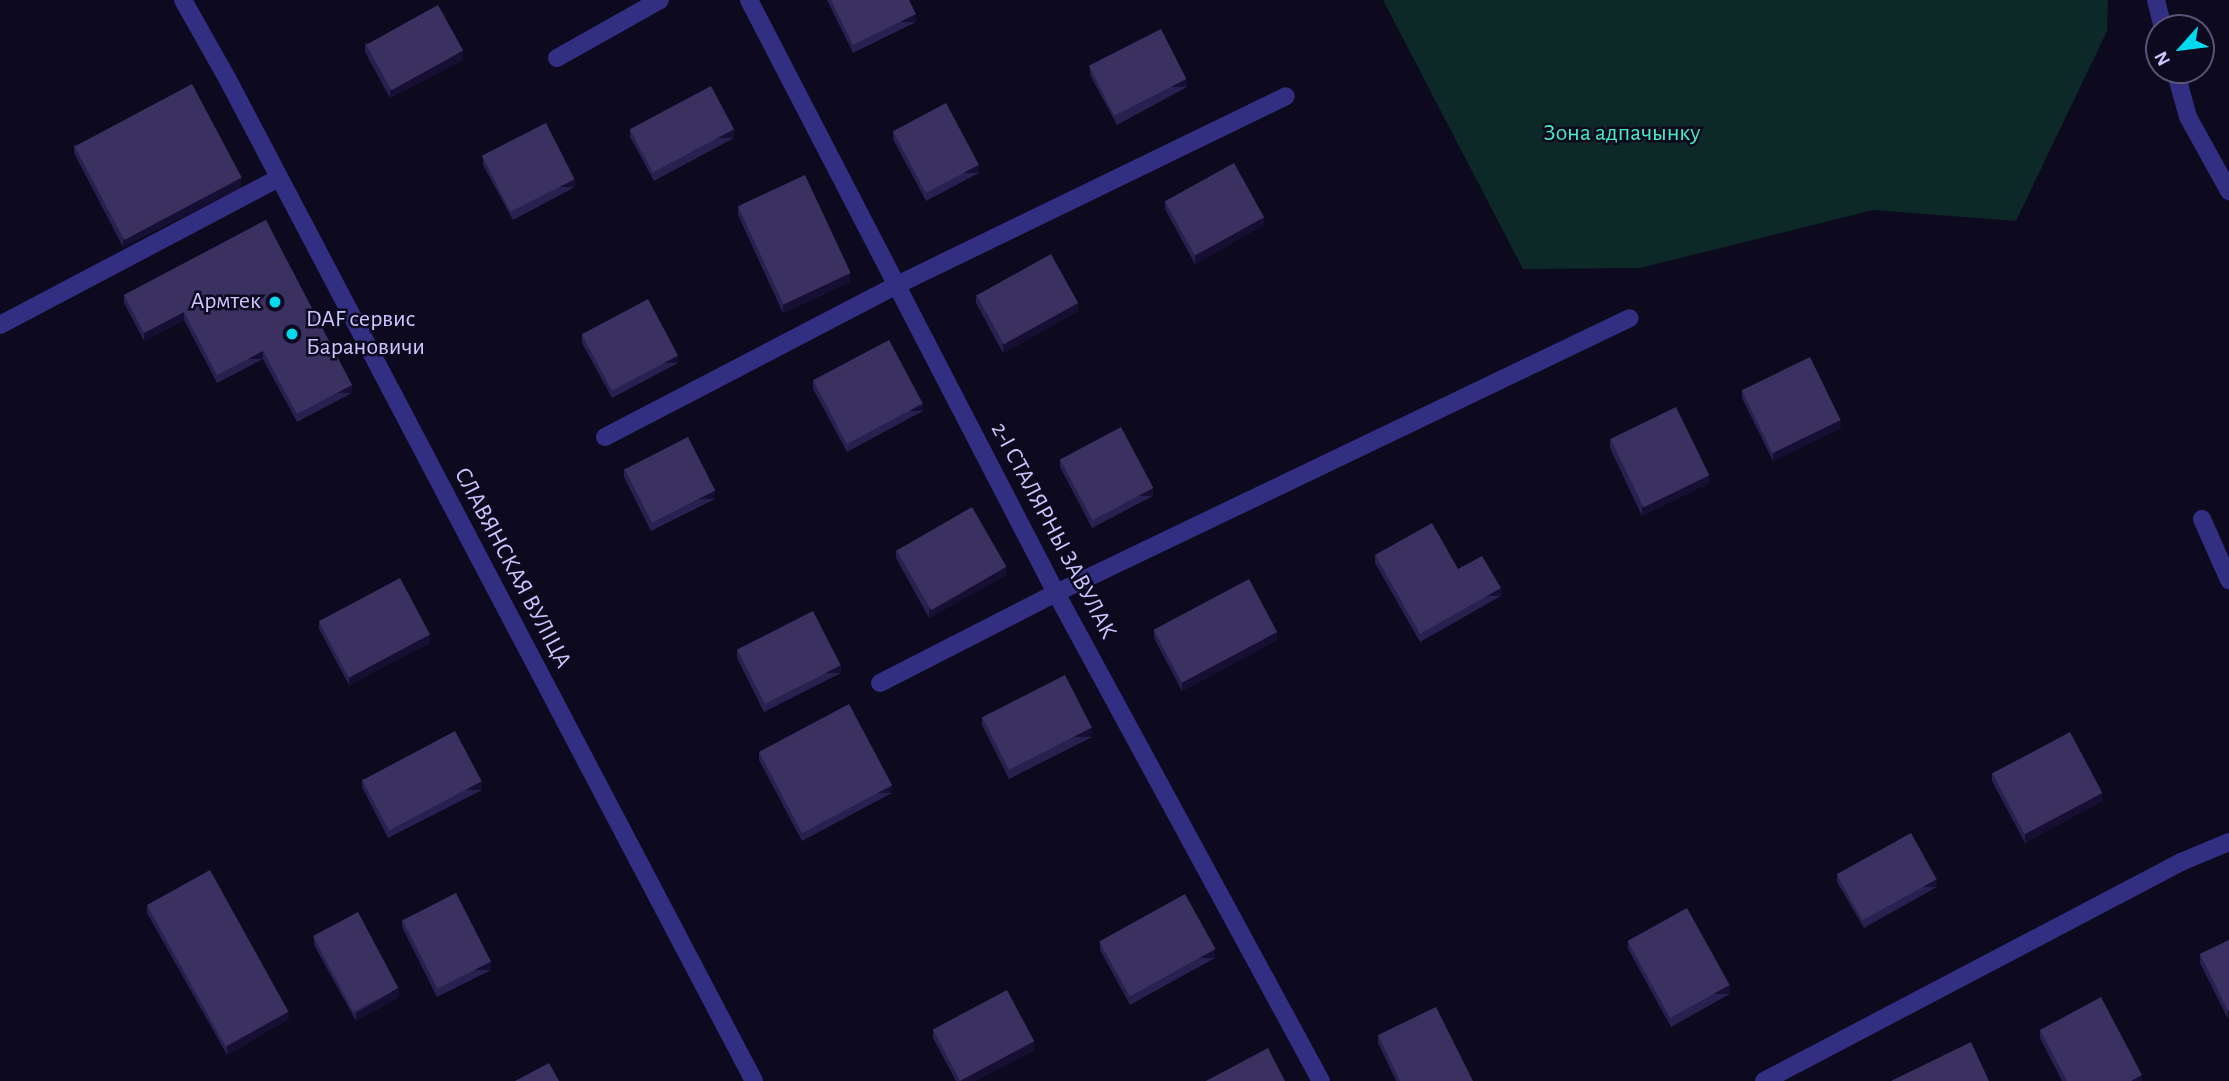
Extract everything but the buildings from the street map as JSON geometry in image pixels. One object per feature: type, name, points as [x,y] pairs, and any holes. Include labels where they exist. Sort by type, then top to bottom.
[{"type":"street","name":"СЛАВЯНСКАЯ ВУЛІЦА","points":[[183,0],[227,78],[754,1081]]},
{"type":"street","points":[[557,58],[660,0]]},
{"type":"street","name":"2-І СТАЛЯРНЫ ЗАВУЛАК","points":[[749,0],[1056,593],[1321,1081]]},
{"type":"street","points":[[2179,84],[2188,117],[2229,191]]},
{"type":"street","points":[[606,437],[897,285],[1286,96]]},
{"type":"street","points":[[0,325],[279,177]]},
{"type":"street","points":[[880,683],[1056,593],[1630,318]]},
{"type":"street","points":[[2202,519],[2229,579]]},
{"type":"street","points":[[1764,1081],[2181,862],[2229,842]]},
{"type":"green space","name":"Зона адпачынку","points":[[1383,0],[2108,0],[2107,31],[2016,221],[1873,210],[1640,268],[1523,269]]},
{"type":"place","name":"Армтек","points":[[275,302]]},
{"type":"place","name":"DAF сервис Барановичи","points":[[292,334]]}]
